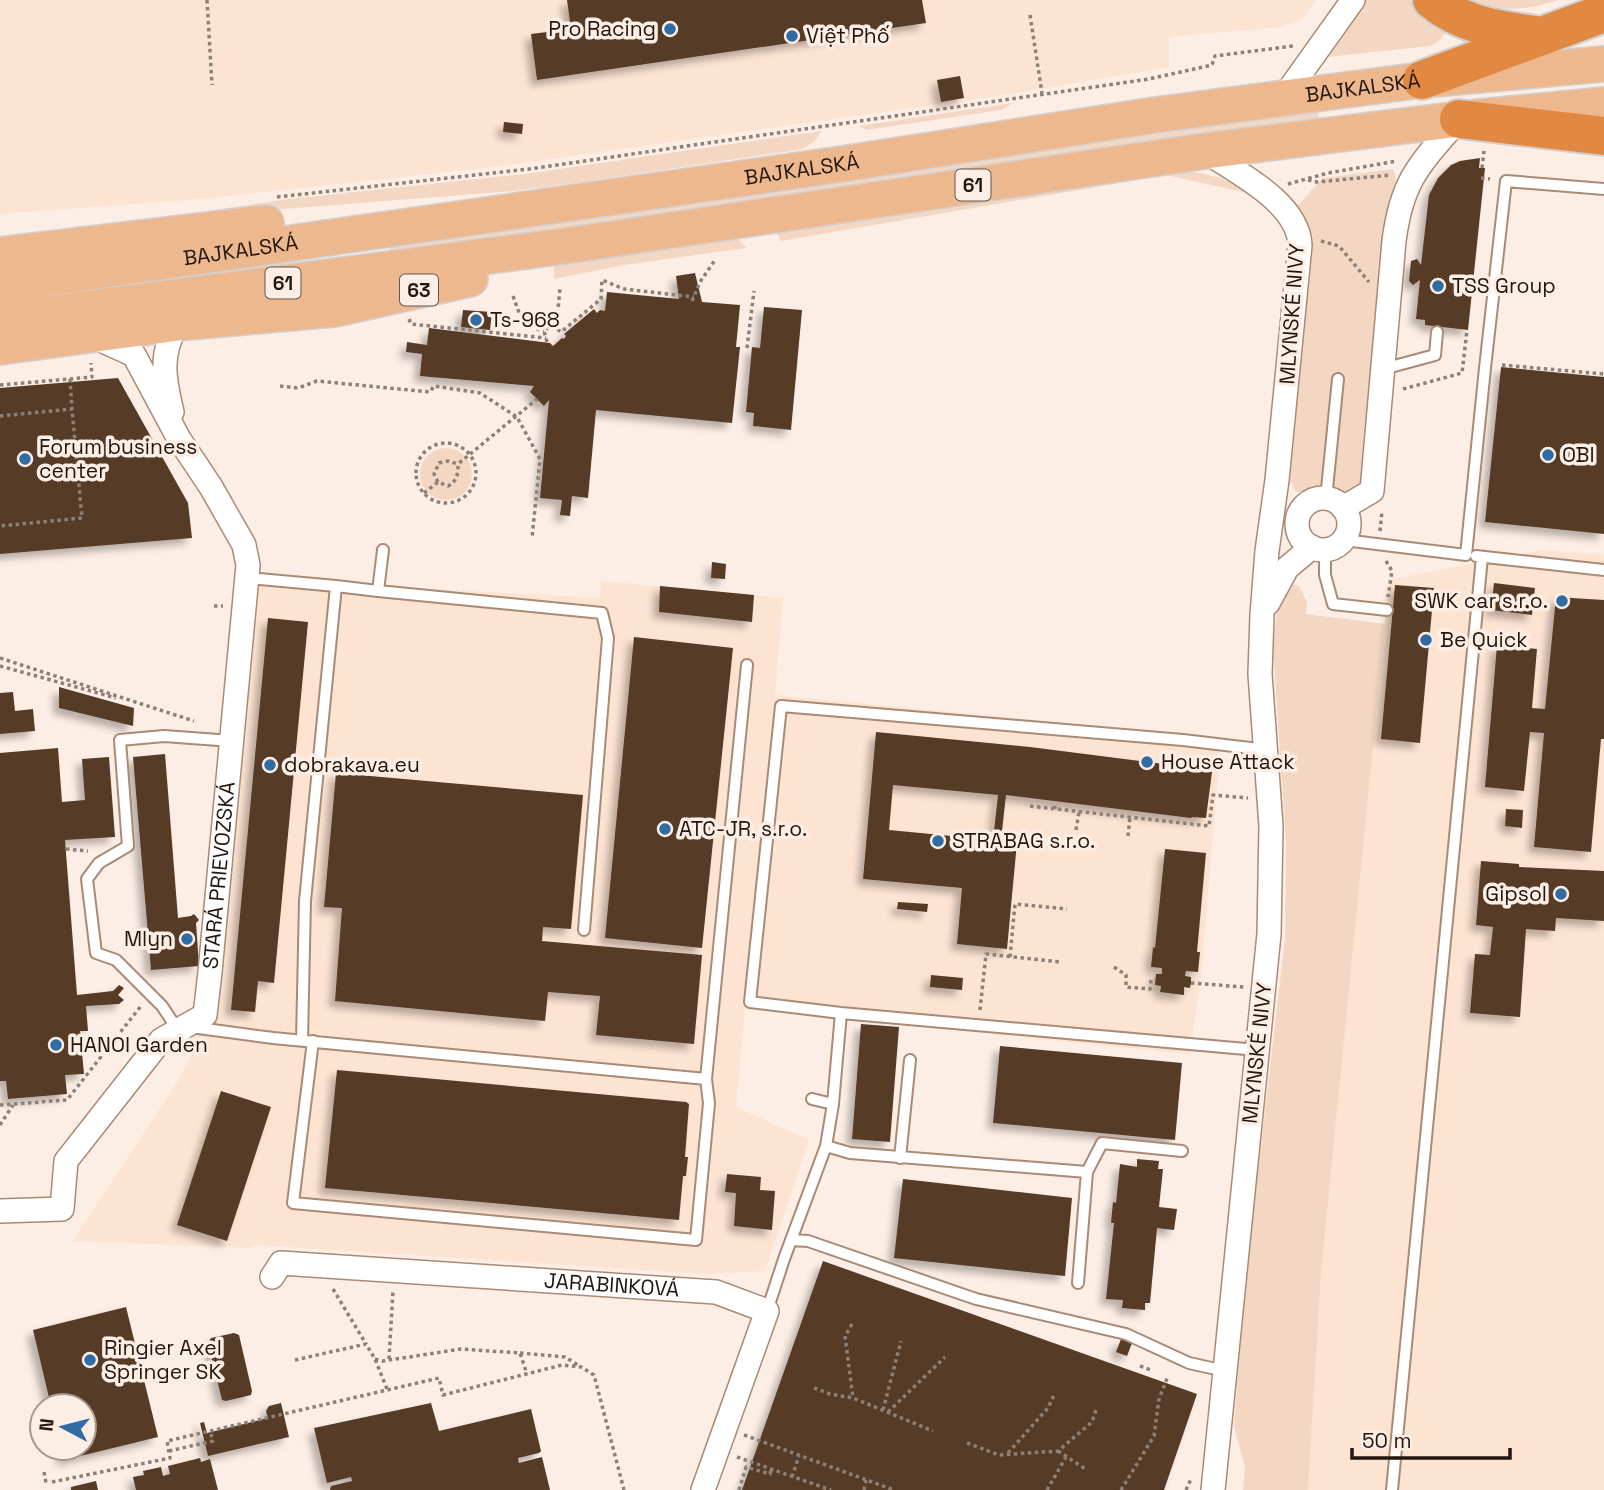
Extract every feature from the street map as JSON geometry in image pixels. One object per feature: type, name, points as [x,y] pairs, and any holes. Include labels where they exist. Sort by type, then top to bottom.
[{"type":"highway","points":[[1432,0],[1460,19],[1484,27],[1538,36]]},
{"type":"highway","name":"61","points":[[1422,80],[1604,13]]},
{"type":"highway","points":[[1459,119],[1604,136]]},
{"type":"main road","name":"BAJKALSKÁ","points":[[0,285],[1283,98],[1422,80],[1604,64]]},
{"type":"main road","name":"BAJKALSKÁ","points":[[0,320],[565,246],[1205,150],[1459,119],[1604,105]]},
{"type":"main road","points":[[0,255],[345,214],[545,206]]},
{"type":"main road","name":"63","points":[[0,347],[90,349],[178,323],[335,309],[520,268],[565,246]]},
{"type":"street","points":[[1283,98],[1353,0]]},
{"type":"street","points":[[1383,369],[1397,218],[1410,166],[1459,119]]},
{"type":"street","name":"MLYNSKÉ NIVY","points":[[1205,150],[1271,196],[1292,219],[1300,239],[1262,615],[1260,674],[1267,750],[1272,883],[1213,1490]]},
{"type":"street","name":"STARÁ PRIEVOZSKÁ","points":[[178,323],[164,360],[168,396],[179,439]]},
{"type":"street","name":"STARÁ PRIEVOZSKÁ","points":[[0,1211],[62,1209],[66,1161],[161,1040],[205,1015],[248,578],[244,545],[211,487],[179,439],[135,355],[90,349]]},
{"type":"street","name":"MLYNSKÉ NIVY","points":[[1316,537],[1311,502],[1335,504],[1372,491],[1383,369]]},
{"type":"street","points":[[1277,480],[1316,537],[1349,527],[1348,517],[1335,504]]},
{"type":"street","name":"MLYNSKÉ NIVY","points":[[1267,551],[1283,537],[1316,537]]},
{"type":"street","name":"MLYNSKÉ NIVY","points":[[1262,615],[1280,578],[1316,537]]},
{"type":"street","name":"JARABINKOVÁ","points":[[272,1277],[281,1263],[716,1293],[767,1311]]},
{"type":"street","points":[[703,1490],[767,1311]]},
{"type":"lane","points":[[1466,555],[1506,181],[1604,189]]},
{"type":"lane","points":[[1383,369],[1435,355],[1437,332]]},
{"type":"lane","points":[[1335,504],[1338,379]]},
{"type":"lane","points":[[1387,610],[1333,604],[1316,537],[1604,570]]},
{"type":"lane","points":[[378,591],[383,550]]},
{"type":"lane","points":[[1392,1490],[1482,557]]},
{"type":"lane","points":[[248,578],[602,613],[608,638],[584,930]]},
{"type":"lane","points":[[336,586],[305,901],[308,1040],[293,1203],[696,1240],[709,1103],[706,1079],[747,664]]},
{"type":"lane","points":[[1257,1050],[841,1013],[750,1002],[780,706],[1170,739],[1267,750]]},
{"type":"lane","points":[[232,741],[164,736],[120,740],[128,846],[99,863],[87,879],[96,953],[116,960],[182,1028],[706,1079]]},
{"type":"lane","points":[[767,1311],[826,1146],[833,1104],[841,1013]]},
{"type":"lane","points":[[900,1158],[910,1060]]},
{"type":"lane","points":[[812,1099],[833,1104]]},
{"type":"lane","points":[[1078,1283],[1087,1172],[1102,1143],[1182,1151]]},
{"type":"lane","points":[[826,1146],[850,1153],[900,1158],[1087,1172]]},
{"type":"lane","points":[[791,1240],[808,1241],[976,1299],[1126,1334],[1189,1363],[1225,1371]]},
{"type":"path","points":[[207,0],[212,85]]},
{"type":"path","points":[[1031,15],[1042,93]]},
{"type":"path","points":[[269,199],[528,169],[1149,79],[1212,65],[1215,56],[1295,46],[1302,41]]},
{"type":"path","points":[[1482,168],[1484,149]]},
{"type":"path","points":[[1318,164],[1328,173]]},
{"type":"path","points":[[1271,196],[1280,186],[1328,173],[1410,166]]},
{"type":"path","points":[[1305,180],[1317,183],[1410,166]]},
{"type":"path","points":[[1300,239],[1339,246],[1367,281],[1390,299]]},
{"type":"path","points":[[552,326],[561,332],[601,299],[602,281],[624,289],[693,299],[700,282],[715,260]]},
{"type":"path","points":[[513,296],[520,317],[530,327],[544,331],[557,321],[560,288]]},
{"type":"path","points":[[747,348],[754,291]]},
{"type":"path","points":[[408,316],[411,324],[546,340],[544,331]]},
{"type":"path","points":[[1394,389],[1462,373],[1466,330]]},
{"type":"path","points":[[0,385],[92,377],[90,349]]},
{"type":"path","points":[[1498,364],[1604,374]]},
{"type":"path","points":[[0,526],[82,518],[71,379]]},
{"type":"path","points":[[280,386],[298,388],[317,381],[430,392],[434,386],[480,393],[517,417],[540,459],[532,538]]},
{"type":"path","points":[[458,464],[448,461],[439,463],[434,474],[438,482],[448,486],[455,482],[458,464],[537,399]]},
{"type":"path","points":[[0,416],[72,409]]},
{"type":"path","points":[[444,443],[454,444],[470,454],[477,473],[470,492],[462,499],[442,503],[432,500],[424,493],[416,476],[421,458],[427,450],[444,443]]},
{"type":"path","points":[[424,493],[438,482]]},
{"type":"path","points":[[0,658],[221,729],[232,741]]},
{"type":"path","points":[[0,666],[166,712]]},
{"type":"path","points":[[1030,806],[1209,826],[1213,794],[1250,799]]},
{"type":"path","points":[[1055,802],[1055,809]]},
{"type":"path","points":[[1076,830],[1079,812]]},
{"type":"path","points":[[1128,836],[1130,817]]},
{"type":"path","points":[[66,849],[88,851],[99,863]]},
{"type":"path","points":[[1010,957],[1015,904],[1067,909]]},
{"type":"path","points":[[980,1016],[986,954],[1061,962]]},
{"type":"path","points":[[1114,967],[1126,975],[1126,987],[1150,989],[1151,980],[1155,980]]},
{"type":"path","points":[[1191,983],[1246,987]]},
{"type":"path","points":[[0,1105],[67,1101],[150,994]]},
{"type":"path","points":[[81,1041],[88,1040],[101,1058]]},
{"type":"path","points":[[60,1094],[67,1101]]},
{"type":"path","points":[[0,1125],[13,1105]]},
{"type":"path","points":[[328,1281],[375,1359],[387,1389]]},
{"type":"path","points":[[389,1359],[393,1285]]},
{"type":"path","points":[[852,1324],[845,1336],[853,1398]]},
{"type":"path","points":[[883,1410],[901,1341]]},
{"type":"path","points":[[295,1360],[366,1344]]},
{"type":"path","points":[[375,1359],[383,1361],[461,1349],[565,1357],[594,1375],[624,1490]]},
{"type":"path","points":[[520,1353],[527,1374]]},
{"type":"path","points":[[888,1412],[945,1357]]},
{"type":"path","points":[[52,1482],[170,1458],[167,1441],[387,1389],[439,1378],[443,1395],[562,1365],[581,1367]]},
{"type":"path","points":[[1140,1366],[1151,1370]]},
{"type":"path","points":[[1121,1490],[1154,1436],[1159,1399],[1168,1376]]},
{"type":"path","points":[[814,1388],[853,1398],[933,1431]]},
{"type":"path","points":[[1007,1454],[1048,1408],[1054,1395]]},
{"type":"path","points":[[967,1443],[999,1455],[1058,1451],[1092,1422],[1096,1410]]},
{"type":"path","points":[[169,1451],[213,1441],[210,1431]]},
{"type":"path","points":[[755,1440],[894,1490]]},
{"type":"path","points":[[1058,1451],[1087,1470]]},
{"type":"path","points":[[729,1454],[831,1490]]},
{"type":"path","points":[[792,1477],[799,1456]]},
{"type":"path","points":[[1047,1490],[1066,1457]]},
{"type":"path","points":[[739,1490],[747,1467],[770,1474],[771,1470]]},
{"type":"path","points":[[44,1472],[46,1483]]},
{"type":"path","points":[[864,1490],[866,1480]]},
{"type":"shaded area","points":[[0,0],[1317,0],[1302,19],[1281,27],[1169,37],[1169,67],[1017,93],[494,167],[200,199],[0,214]]},
{"type":"shaded area","points":[[1364,0],[1418,0],[1451,25],[1439,41],[1430,46],[1327,57],[1328,51]]},
{"type":"shaded area","points":[[1466,0],[1559,0],[1512,9],[1490,7]]},
{"type":"shaded area","points":[[1013,103],[1001,110],[867,130],[859,126]]},
{"type":"shaded area","points":[[1319,110],[1318,123],[391,256],[389,247]]},
{"type":"shaded area","points":[[821,131],[816,140],[803,149],[576,183],[513,191],[207,215],[207,211],[289,199],[525,174]]},
{"type":"shaded area","points":[[1393,169],[1396,179],[1390,212],[1363,486],[1345,494],[1321,489],[1296,492],[1290,481],[1311,252],[1308,231],[1297,206],[1323,178]]},
{"type":"shaded area","points":[[1185,170],[1221,178],[1253,194],[1166,175],[781,241],[774,228]]},
{"type":"shaded area","points":[[734,234],[746,248],[624,265],[554,279],[554,267],[564,258]]},
{"type":"shaded area","points":[[446,448],[456,450],[464,456],[470,464],[470,484],[464,492],[456,498],[446,500],[436,498],[428,492],[422,484],[420,474],[422,464],[428,456],[436,450]]},
{"type":"shaded area","points":[[1542,550],[1604,555],[1604,1490],[1308,1490],[1321,1274],[1389,580]]},
{"type":"shaded area","points":[[239,574],[356,585],[600,598],[601,581],[783,598],[775,695],[1221,738],[1201,977],[1190,1054],[745,1009],[736,1107],[809,1140],[765,1271],[707,1274],[255,1245],[250,1248],[73,1241],[178,1081],[193,1052]]},
{"type":"shaded area","points":[[1293,584],[1299,586],[1307,602],[1306,614],[1385,624],[1321,1274],[1308,1490],[1243,1490],[1245,1467],[1234,1427],[1243,1299],[1285,938],[1286,842],[1273,646],[1278,602]]},
{"type":"building","points":[[567,0],[922,0],[926,23],[537,80],[531,34],[571,29]]},
{"type":"building","points":[[960,76],[964,98],[941,102],[937,80]]},
{"type":"building","points":[[504,122],[523,124],[522,134],[503,132]]},
{"type":"building","points":[[1480,158],[1479,168],[1485,168],[1468,330],[1425,325],[1425,320],[1416,319],[1420,280],[1413,285],[1409,281],[1411,261],[1417,259],[1421,265],[1429,195],[1438,178],[1451,165]]},
{"type":"building","points":[[695,273],[702,302],[740,305],[736,347],[740,347],[732,423],[596,410],[588,498],[572,496],[570,516],[560,515],[562,500],[540,498],[549,400],[544,406],[530,392],[534,386],[420,376],[422,354],[406,352],[407,342],[427,345],[429,328],[550,343],[553,346],[564,339],[564,334],[594,309],[597,313],[600,310],[605,311],[607,292],[679,299],[676,276]]},
{"type":"building","points":[[764,307],[802,310],[791,430],[753,426],[754,413],[746,412],[752,347],[760,348]]},
{"type":"building","name":"Ts-968","points":[[463,310],[492,312],[490,330],[461,327]]},
{"type":"building","name":"OBI","points":[[1501,367],[1604,377],[1604,534],[1485,522]]},
{"type":"building","points":[[118,378],[188,503],[192,538],[0,554],[0,388]]},
{"type":"building","points":[[712,562],[726,564],[725,579],[711,578]]},
{"type":"building","points":[[1494,583],[1535,588],[1532,615],[1491,610]]},
{"type":"building","points":[[1395,585],[1434,588],[1420,743],[1381,739]]},
{"type":"building","points":[[660,586],[754,595],[752,622],[659,612]]},
{"type":"building","points":[[1556,597],[1604,600],[1604,739],[1601,739],[1591,852],[1534,847],[1544,733],[1530,732],[1524,791],[1485,787],[1497,645],[1537,649],[1532,708],[1545,709]]},
{"type":"building","points":[[268,618],[308,622],[274,983],[258,981],[255,1012],[231,1010]]},
{"type":"building","name":"ATC-JR, s.r.o.","points":[[634,637],[733,648],[702,948],[605,938]]},
{"type":"building","points":[[59,687],[134,708],[133,726],[59,708]]},
{"type":"building","points":[[13,692],[15,711],[33,709],[35,731],[0,734],[0,693]]},
{"type":"building","name":"STRABAG s.r.o.","points":[[876,732],[1030,747],[1212,772],[1206,818],[1006,795],[1001,840],[1017,842],[1007,949],[957,944],[962,888],[863,879]],"holes":[[[893,785],[998,795],[993,840],[889,830]]]},
{"type":"building","points":[[58,748],[62,802],[85,800],[82,759],[109,757],[115,837],[65,840],[77,995],[113,991],[119,985],[124,988],[118,995],[124,1000],[119,1004],[86,1006],[88,1031],[80,1031],[84,1074],[65,1075],[67,1094],[8,1099],[6,1081],[0,1081],[0,753]]},
{"type":"building","points":[[165,754],[178,918],[194,914],[199,920],[196,923],[199,966],[151,970],[133,757]]},
{"type":"building","points":[[336,773],[583,795],[571,929],[543,927],[542,941],[702,955],[694,1044],[596,1035],[600,996],[548,992],[545,1021],[335,1001],[342,908],[324,907]]},
{"type":"building","points":[[1506,809],[1523,810],[1522,828],[1505,826]]},
{"type":"building","points":[[1165,849],[1206,853],[1197,952],[1200,952],[1198,972],[1186,971],[1185,976],[1191,977],[1191,983],[1190,988],[1184,987],[1184,995],[1160,992],[1161,986],[1155,985],[1156,974],[1162,974],[1162,968],[1151,967]]},
{"type":"building","points":[[1481,861],[1519,864],[1519,867],[1604,871],[1604,921],[1556,918],[1555,931],[1526,929],[1520,1017],[1470,1013],[1475,954],[1490,955],[1493,927],[1476,925]]},
{"type":"building","points":[[898,902],[928,904],[927,912],[897,909]]},
{"type":"building","points":[[931,975],[963,978],[962,990],[930,987]]},
{"type":"building","points":[[861,1024],[899,1027],[890,1142],[852,1139]]},
{"type":"building","points":[[1000,1046],[1182,1063],[1175,1140],[993,1123]]},
{"type":"building","points":[[337,1070],[686,1102],[689,1104],[685,1157],[688,1157],[686,1176],[683,1176],[679,1220],[325,1188]]},
{"type":"building","points":[[221,1091],[271,1107],[227,1241],[177,1225]]},
{"type":"building","points":[[1137,1159],[1159,1161],[1158,1169],[1163,1169],[1159,1207],[1177,1209],[1174,1230],[1157,1228],[1150,1303],[1145,1303],[1145,1310],[1122,1308],[1123,1300],[1106,1299],[1114,1223],[1111,1223],[1113,1202],[1116,1203],[1120,1164],[1137,1167]]},
{"type":"building","points":[[727,1174],[761,1177],[760,1190],[775,1191],[772,1230],[734,1226],[736,1193],[725,1192]]},
{"type":"building","points":[[903,1179],[1072,1198],[1065,1276],[894,1258]]},
{"type":"building","points":[[823,1261],[1197,1394],[1164,1490],[742,1490]]},
{"type":"building","name":"Ringier Axel Springer SK","points":[[126,1307],[158,1437],[98,1452],[98,1392],[48,1392],[33,1330]]},
{"type":"building","points":[[234,1333],[239,1335],[252,1391],[251,1395],[226,1401],[222,1400],[208,1343],[211,1338]]},
{"type":"building","points":[[1121,1339],[1132,1343],[1127,1356],[1116,1352]]},
{"type":"building","points":[[281,1403],[289,1437],[208,1456],[200,1423],[204,1422],[207,1433],[268,1418],[266,1411],[269,1406]]},
{"type":"building","points":[[431,1403],[439,1431],[531,1409],[541,1451],[518,1458],[519,1463],[542,1457],[550,1490],[330,1490],[331,1486],[352,1481],[351,1477],[327,1483],[314,1428]]},
{"type":"building","points":[[200,1458],[201,1462],[210,1459],[218,1490],[136,1490],[133,1477],[144,1475],[143,1471],[161,1467],[163,1476],[170,1474],[168,1466]]},
{"type":"building","points":[[96,1481],[98,1490],[71,1490],[71,1487]]},
{"type":"place","name":"Pro Racing","points":[[670,29]]},
{"type":"place","name":"Việt Phố","points":[[792,36]]},
{"type":"place","name":"TSS Group","points":[[1438,286]]},
{"type":"place","name":"Ts-968","points":[[476,320]]},
{"type":"place","name":"OBI","points":[[1548,455]]},
{"type":"place","name":"Forum business center","points":[[25,459]]},
{"type":"place","name":"SWK car s.r.o.","points":[[1562,601]]},
{"type":"place","name":"Be Quick","points":[[1426,640]]},
{"type":"place","name":"House Attack","points":[[1147,762]]},
{"type":"place","name":"dobrakava.eu","points":[[270,765]]},
{"type":"place","name":"ATC-JR, s.r.o.","points":[[665,829]]},
{"type":"place","name":"STRABAG s.r.o.","points":[[938,841]]},
{"type":"place","name":"Gipsol","points":[[1561,894]]},
{"type":"place","name":"Mlyn","points":[[187,939]]},
{"type":"place","name":"HANOI Garden","points":[[56,1045]]},
{"type":"place","name":"Ringier Axel Springer SK","points":[[90,1360]]}]
